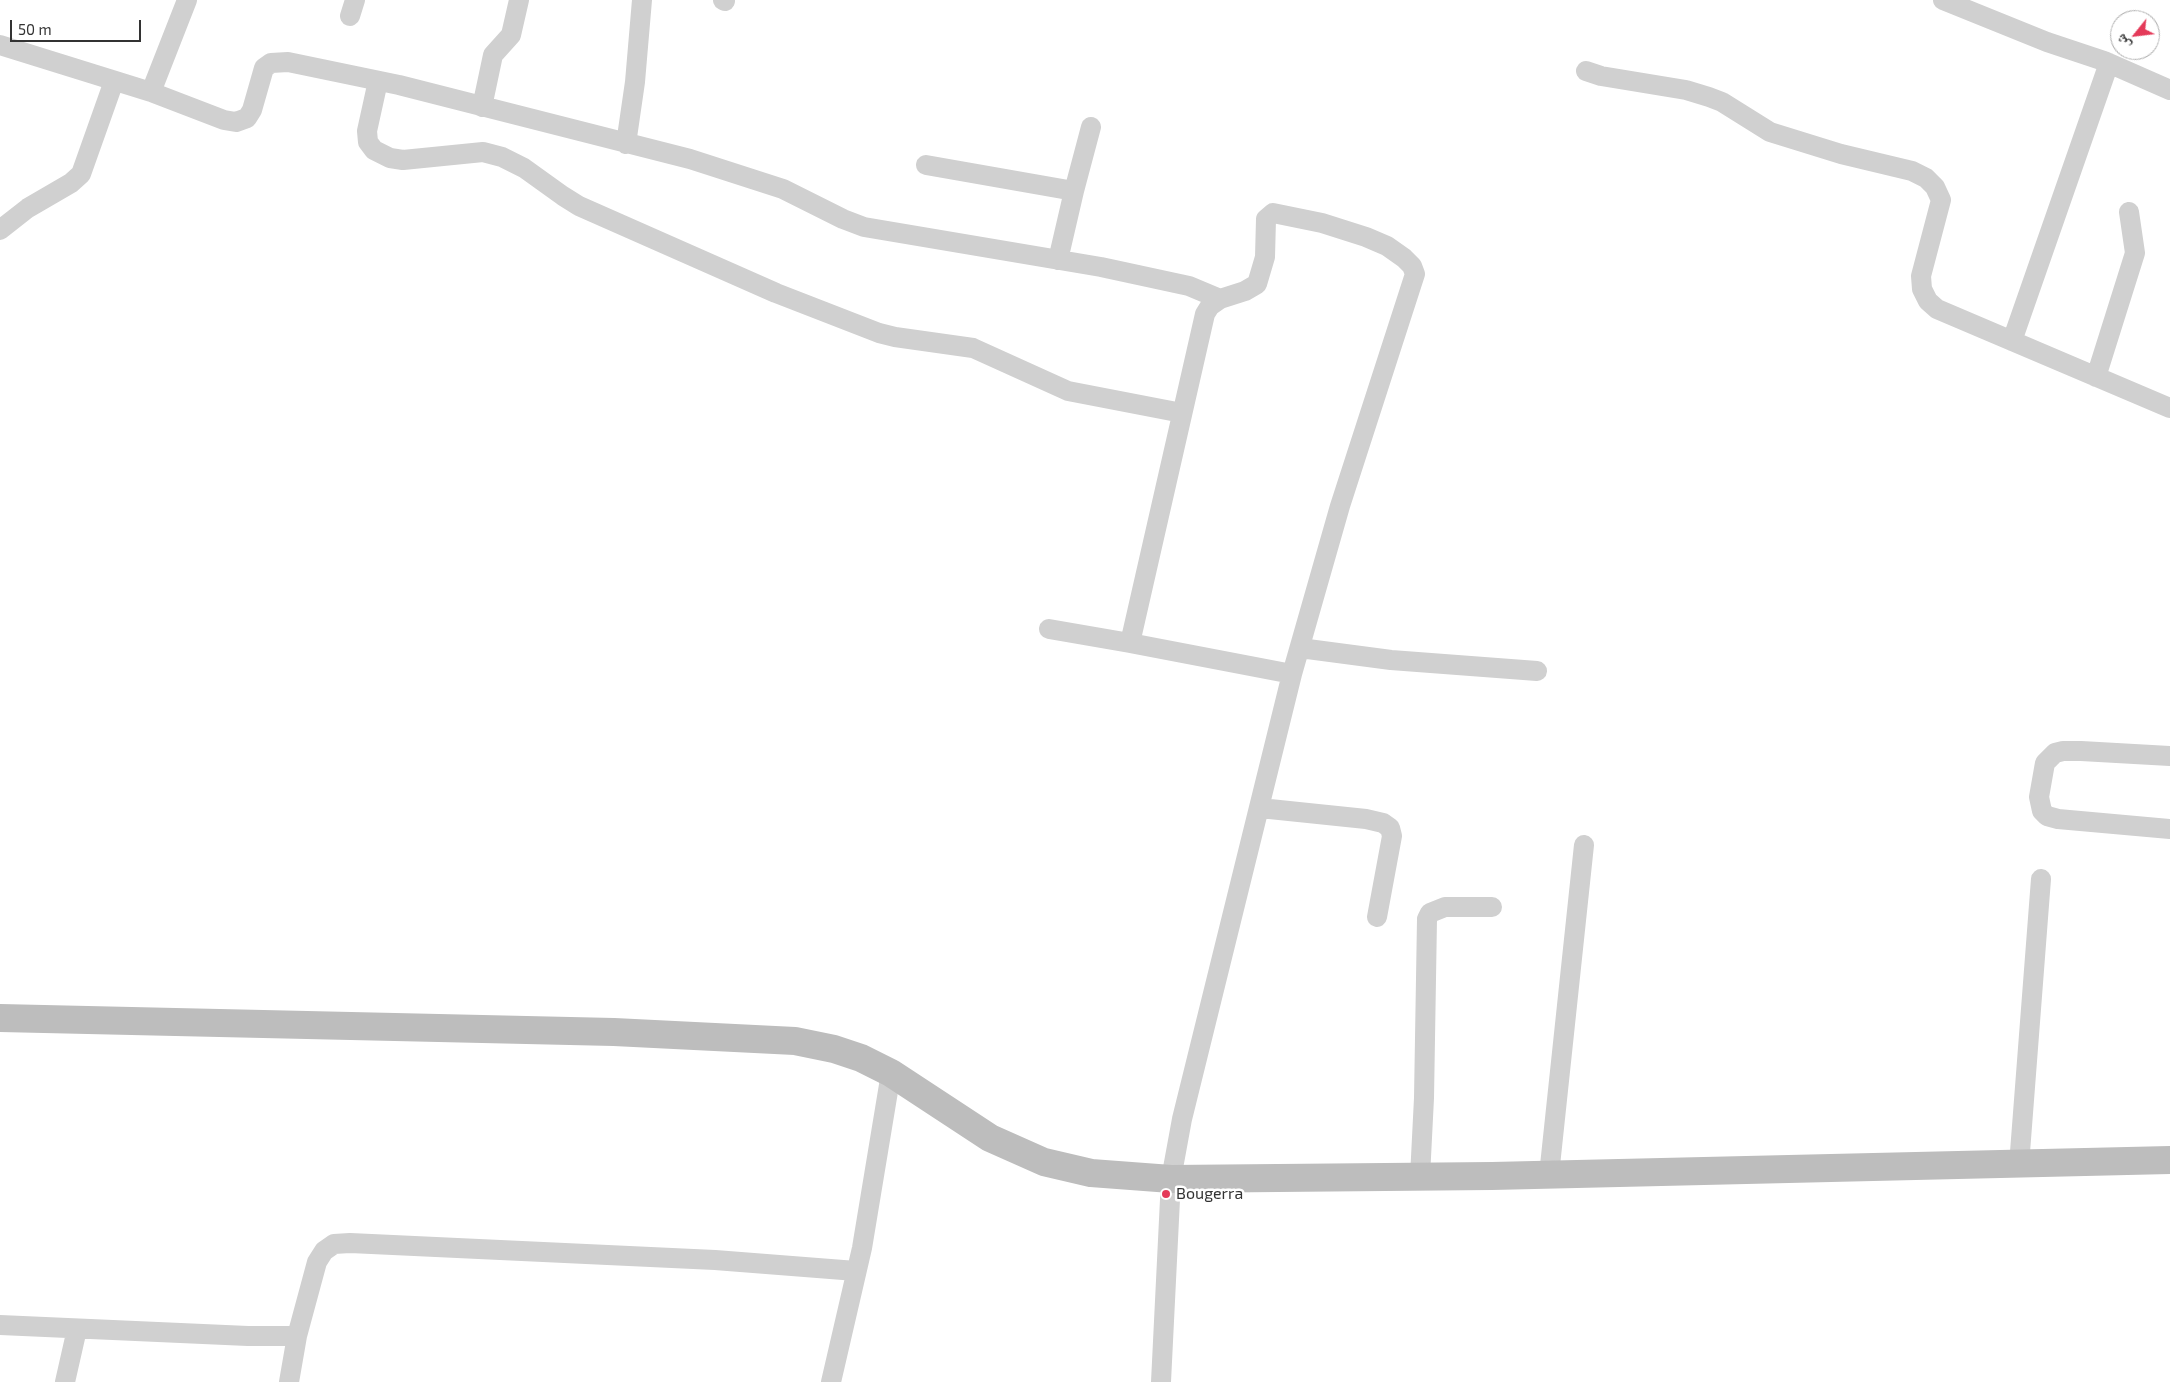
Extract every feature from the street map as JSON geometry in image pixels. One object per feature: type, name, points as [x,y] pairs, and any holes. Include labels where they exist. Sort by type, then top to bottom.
[{"type":"main road","points":[[0,1018],[614,1032],[795,1041],[834,1049],[861,1058],[892,1073],[990,1138],[1044,1162],[1091,1173],[1171,1179],[1549,1175],[2170,1160]]},
{"type":"street","points":[[151,92],[187,0]]},
{"type":"street","points":[[482,107],[493,55],[511,35],[519,0]]},
{"type":"street","points":[[626,144],[635,82],[642,0]]},
{"type":"street","points":[[1943,0],[2047,42],[2109,63],[2170,90]]},
{"type":"street","points":[[0,45],[151,92],[224,120],[236,122],[247,118],[252,110],[261,74],[266,65],[288,62],[378,81],[690,159],[783,189],[843,219],[864,226],[1152,277],[1189,286],[1220,299]]},
{"type":"street","points":[[2012,341],[2109,63]]},
{"type":"street","points":[[1586,71],[1601,76],[1686,90],[1709,97],[1722,102],[1770,132],[1841,154],[1912,172],[1926,178],[1935,187],[1941,200],[1921,276],[1922,289],[1928,301],[1937,309],[2170,408]]},
{"type":"street","points":[[0,230],[28,208],[71,183],[81,174],[114,81]]},
{"type":"street","points":[[378,81],[367,131],[368,142],[374,150],[390,158],[403,160],[483,152],[502,157],[524,168],[579,206],[776,293],[879,332],[895,337],[972,348],[1068,391],[1182,412]]},
{"type":"street","points":[[1058,260],[1074,190],[1092,127]]},
{"type":"street","points":[[926,166],[1074,190]]},
{"type":"street","points":[[2096,377],[2135,253],[2129,212]]},
{"type":"street","points":[[1130,643],[1205,314],[1210,306],[1220,299],[1245,292],[1257,284],[1265,258],[1266,220],[1274,213],[1322,223],[1366,236],[1404,258],[1412,266],[1415,274],[1378,394],[1340,506],[1292,674],[1182,1119],[1171,1179],[1161,1382]]},
{"type":"street","points":[[1049,629],[1292,674]]},
{"type":"street","points":[[1300,648],[1391,660],[1537,671]]},
{"type":"street","points":[[2170,756],[2063,751],[2055,753],[2045,764],[2039,797],[2042,811],[2047,816],[2058,819],[2170,829]]},
{"type":"street","points":[[1260,808],[1366,819],[1383,823],[1390,828],[1392,836],[1378,917]]},
{"type":"street","points":[[1549,1175],[1584,846]]},
{"type":"street","points":[[2019,1164],[2041,880]]},
{"type":"street","points":[[1420,1177],[1424,1098],[1427,919],[1430,913],[1445,907],[1492,907]]},
{"type":"street","points":[[831,1382],[856,1271],[892,1073]]},
{"type":"street","points":[[289,1382],[296,1336],[317,1262],[324,1251],[334,1244],[350,1242],[714,1260],[856,1271]]},
{"type":"street","points":[[0,1325],[296,1336]]},
{"type":"street","points":[[65,1382],[77,1329]]},
{"type":"place","name":"Bougerra","points":[[1166,1194]]}]
